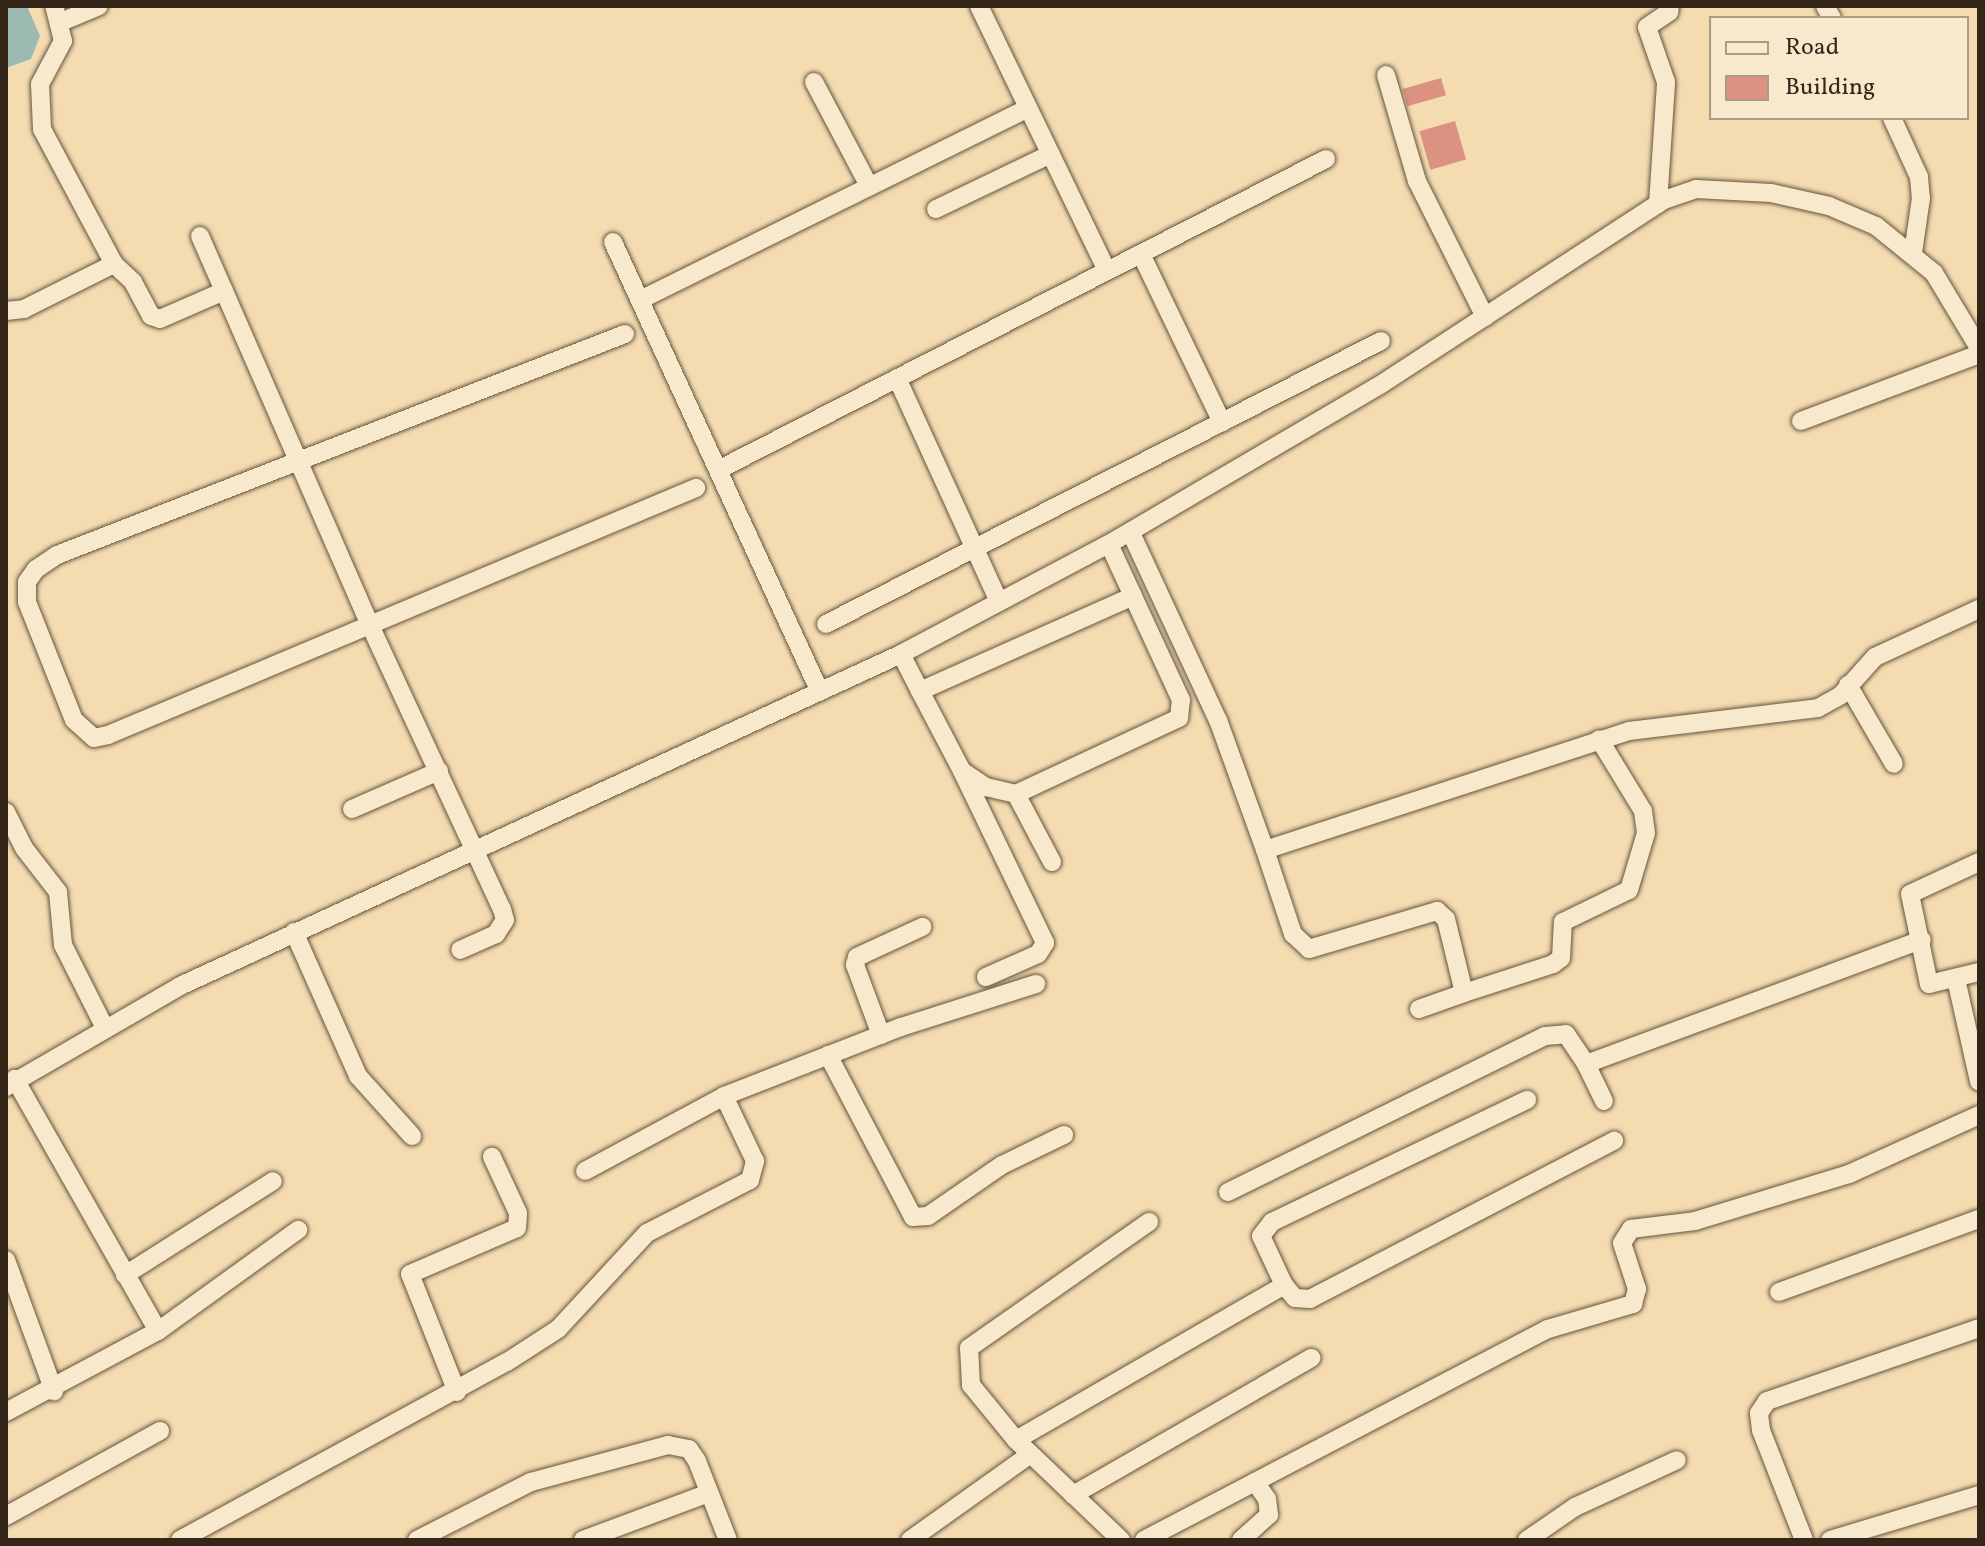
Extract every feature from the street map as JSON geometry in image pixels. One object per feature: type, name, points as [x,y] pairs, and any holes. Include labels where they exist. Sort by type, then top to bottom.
[{"type":"street","points":[[99,6],[58,14],[58,57],[40,84],[42,129],[114,264],[133,282],[151,316],[160,319],[224,291]]},
{"type":"street","points":[[979,6],[1107,271]]},
{"type":"street","points":[[1658,204],[1666,82],[1647,27],[1669,12],[1670,6]]},
{"type":"street","points":[[1386,75],[1417,181],[1485,317]]},
{"type":"street","points":[[814,82],[869,186]]},
{"type":"street","points":[[640,300],[1028,108]]},
{"type":"street","points":[[1893,120],[1919,177],[1921,198],[1913,253]]},
{"type":"street","points":[[936,209],[1051,154]]},
{"type":"street","points":[[718,470],[1326,159]]},
{"type":"street","points":[[158,1331],[11,1083],[105,1028],[294,932],[901,654],[1131,533],[1485,317],[1658,204],[1696,189],[1771,193],[1829,206],[1876,226],[1934,273],[1979,348]]},
{"type":"street","points":[[200,236],[369,623],[475,847],[505,920],[496,934],[460,950]]},
{"type":"street","points":[[613,242],[820,692]]},
{"type":"street","points":[[1141,254],[1222,422]]},
{"type":"street","points":[[6,311],[24,309],[114,264]]},
{"type":"street","points":[[625,334],[57,555],[36,569],[27,582],[27,602],[74,720],[94,738],[108,735],[696,488]]},
{"type":"street","points":[[826,624],[1381,341]]},
{"type":"street","points":[[1801,421],[1979,354]]},
{"type":"street","points":[[897,378],[999,602]]},
{"type":"street","points":[[1131,533],[1218,720],[1293,934],[1302,944],[1321,949],[1430,912],[1443,912],[1464,993]]},
{"type":"street","points":[[962,771],[986,787],[1016,794],[1179,718],[1181,700],[1109,544]]},
{"type":"street","points":[[920,691],[1133,596]]},
{"type":"street","points":[[1265,850],[1599,739],[1675,721],[1818,708],[1848,685],[1875,657],[1979,609]]},
{"type":"street","points":[[901,654],[962,771],[1045,943],[1038,954],[986,977]]},
{"type":"street","points":[[1848,685],[1894,764]]},
{"type":"street","points":[[1419,1009],[1553,964],[1561,958],[1563,922],[1620,898],[1632,885],[1647,818],[1599,739]]},
{"type":"street","points":[[352,809],[439,771]]},
{"type":"street","points":[[1016,794],[1052,862]]},
{"type":"street","points":[[6,812],[24,848],[58,892],[63,945],[105,1028]]},
{"type":"street","points":[[1979,862],[1910,894],[1929,984],[1979,972]]},
{"type":"street","points":[[881,1035],[855,965],[857,957],[922,927]]},
{"type":"street","points":[[294,932],[358,1076],[412,1136]]},
{"type":"street","points":[[1586,1064],[1922,940]]},
{"type":"street","points":[[1956,979],[1979,1081]]},
{"type":"street","points":[[585,1171],[724,1096],[881,1035],[1036,984]]},
{"type":"street","points":[[1228,1192],[1545,1036],[1566,1034],[1586,1064],[1604,1101]]},
{"type":"street","points":[[828,1055],[913,1217],[928,1216],[1002,1165],[1064,1135]]},
{"type":"street","points":[[180,1540],[457,1392],[558,1329],[647,1233],[750,1180],[755,1161],[724,1096]]},
{"type":"street","points":[[1527,1100],[1272,1222],[1261,1236],[1284,1285],[1295,1298],[1310,1299],[1614,1141]]},
{"type":"street","points":[[1144,1540],[1548,1329],[1633,1304],[1637,1289],[1622,1243],[1631,1229],[1695,1221],[1849,1174],[1979,1115]]},
{"type":"street","points":[[457,1392],[410,1274],[517,1228],[518,1213],[492,1157]]},
{"type":"street","points":[[125,1275],[273,1181]]},
{"type":"street","points":[[1779,1292],[1979,1219]]},
{"type":"street","points":[[1121,1540],[1029,1455],[971,1385],[969,1348],[1149,1222]]},
{"type":"street","points":[[6,1412],[54,1391],[158,1331],[298,1230]]},
{"type":"street","points":[[6,1260],[54,1391]]},
{"type":"street","points":[[1016,1440],[1284,1285]]},
{"type":"street","points":[[1804,1540],[1761,1430],[1759,1413],[1767,1401],[1979,1328]]},
{"type":"street","points":[[1073,1495],[1311,1358]]},
{"type":"street","points":[[6,1516],[160,1431]]},
{"type":"street","points":[[417,1540],[541,1479],[668,1445],[689,1449],[728,1540]]},
{"type":"street","points":[[910,1540],[1029,1455]]},
{"type":"street","points":[[1527,1540],[1575,1507],[1677,1460]]},
{"type":"street","points":[[1241,1540],[1269,1515],[1267,1499],[1255,1482]]},
{"type":"street","points":[[583,1540],[709,1493]]},
{"type":"street","points":[[1830,1540],[1979,1495]]},
{"type":"water","points":[[6,6],[27,6],[40,36],[31,59],[6,68]]},
{"type":"building","points":[[1441,78],[1446,95],[1408,106],[1403,89]]},
{"type":"building","points":[[1455,121],[1466,159],[1430,170],[1419,131]]}]
